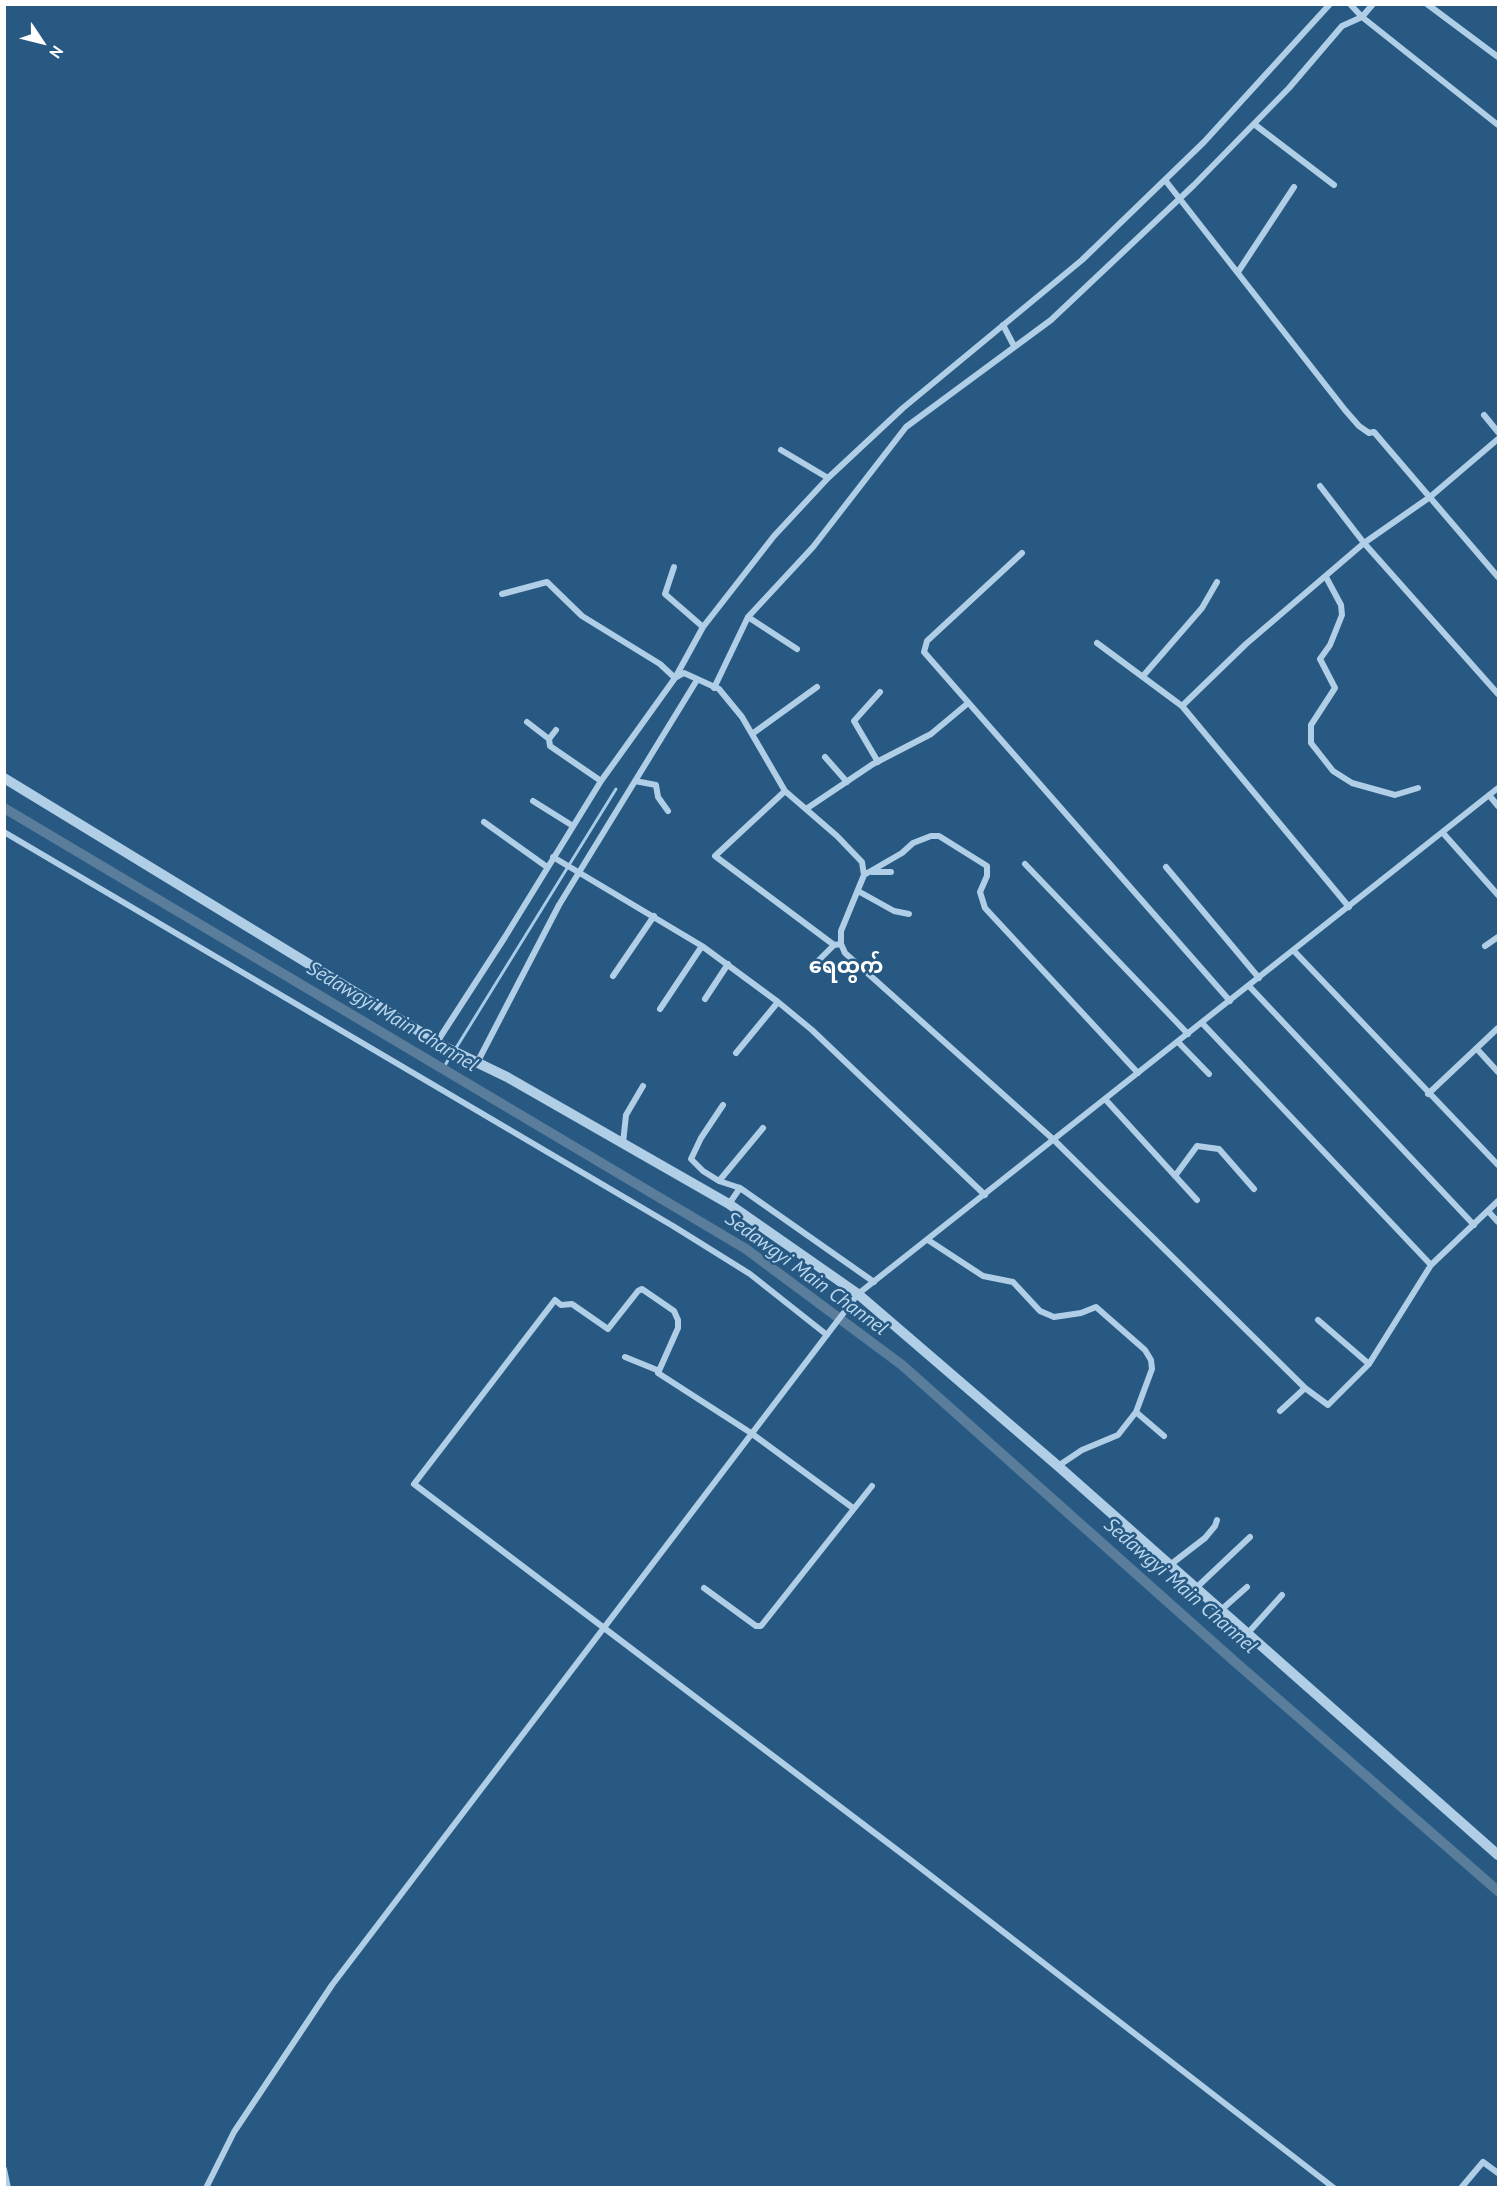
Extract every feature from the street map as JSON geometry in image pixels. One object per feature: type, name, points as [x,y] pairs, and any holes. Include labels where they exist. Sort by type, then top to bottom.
[{"type":"street","points":[[441,1044],[601,781],[675,678],[703,627],[774,536],[828,478],[903,408],[1082,260],[1204,142],[1330,4]]},
{"type":"street","points":[[714,687],[748,617],[813,547],[906,428],[1052,320],[1254,124],[1342,26],[1362,17],[1373,4]]},
{"type":"street","points":[[1427,4],[1498,57]]},
{"type":"street","points":[[1353,6],[1362,17],[1498,125]]},
{"type":"street","points":[[1254,124],[1334,186]]},
{"type":"street","points":[[1165,180],[1359,426],[1369,433],[1374,432],[1498,577]]},
{"type":"street","points":[[1238,272],[1294,187]]},
{"type":"street","points":[[1003,326],[1014,346]]},
{"type":"street","points":[[1484,415],[1498,432]]},
{"type":"street","points":[[1182,706],[1246,644],[1326,578],[1364,543],[1430,497],[1498,439]]},
{"type":"street","points":[[781,450],[828,478]]},
{"type":"street","points":[[1320,486],[1364,543],[1498,694]]},
{"type":"street","points":[[1022,553],[924,645],[924,652],[1230,1001]]},
{"type":"street","points":[[674,567],[665,594],[703,627]]},
{"type":"street","points":[[1326,578],[1341,606],[1342,615],[1330,645],[1320,659],[1335,687],[1311,725],[1311,743],[1333,771],[1352,783],[1395,795],[1418,788]]},
{"type":"street","points":[[1143,676],[1202,608],[1217,582]]},
{"type":"street","points":[[502,594],[509,594],[542,583],[550,584],[582,616],[660,664],[675,678]]},
{"type":"street","points":[[748,617],[797,649]]},
{"type":"street","points":[[1097,643],[1182,706],[1349,908]]},
{"type":"street","points":[[675,678],[684,673],[714,687],[729,700],[785,791],[862,862],[864,875],[837,944],[816,963]]},
{"type":"street","points":[[477,1063],[577,870],[635,781],[694,679]]},
{"type":"street","points":[[752,734],[817,687]]},
{"type":"street","points":[[878,762],[854,721],[880,692]]},
{"type":"street","points":[[806,809],[878,762],[931,734],[968,704]]},
{"type":"street","points":[[527,722],[549,740],[550,747],[601,781]]},
{"type":"street","points":[[549,740],[556,730]]},
{"type":"street","points":[[825,757],[847,782]]},
{"type":"street","points":[[4,778],[441,1044],[623,1143],[729,1204],[855,1298],[1058,1466],[1498,1855]]},
{"type":"street","points":[[635,781],[656,785],[658,798],[668,811]]},
{"type":"street","points":[[206,2187],[234,2132],[332,1985],[855,1298],[1498,788]]},
{"type":"street","points":[[785,791],[715,856],[837,944],[1054,1140],[1305,1388],[1328,1405],[1369,1364],[1431,1265],[1498,1201]]},
{"type":"street","points":[[1489,795],[1498,806]]},
{"type":"street","points":[[533,801],[573,826]]},
{"type":"street","points":[[484,822],[547,867]]},
{"type":"street","points":[[4,832],[673,1226],[750,1274],[829,1332]]},
{"type":"street","points":[[1443,833],[1498,895]]},
{"type":"street","points":[[864,875],[902,853],[913,843],[939,836],[987,866],[987,876],[980,892],[985,908],[1137,1074]]},
{"type":"street","points":[[556,858],[702,946],[778,1002],[931,1141],[985,1195]]},
{"type":"street","points":[[1025,864],[1188,1034]]},
{"type":"street","points":[[1166,867],[1259,978]]},
{"type":"street","points":[[871,872],[891,872]]},
{"type":"street","points":[[858,891],[894,911],[909,914]]},
{"type":"street","points":[[613,976],[654,916]]},
{"type":"street","points":[[1485,946],[1498,937]]},
{"type":"street","points":[[660,1009],[702,946]]},
{"type":"street","points":[[1294,951],[1498,1165]]},
{"type":"street","points":[[705,999],[728,964]]},
{"type":"street","points":[[1249,986],[1474,1225]]},
{"type":"street","points":[[736,1053],[778,1002]]},
{"type":"street","points":[[1202,1023],[1431,1265]]},
{"type":"street","points":[[1428,1094],[1498,1028]]},
{"type":"street","points":[[1178,1042],[1209,1074]]},
{"type":"street","points":[[1476,1049],[1498,1072]]},
{"type":"street","points":[[623,1143],[626,1115],[643,1086]]},
{"type":"street","points":[[1105,1099],[1197,1200]]},
{"type":"street","points":[[723,1105],[700,1138],[692,1159],[703,1171],[719,1181],[740,1188],[874,1282]]},
{"type":"street","points":[[719,1181],[763,1128]]},
{"type":"street","points":[[1175,1176],[1197,1146],[1219,1149],[1254,1190]]},
{"type":"street","points":[[729,1204],[740,1188]]},
{"type":"street","points":[[1488,1211],[1498,1222]]},
{"type":"street","points":[[927,1240],[983,1276],[1013,1282],[1040,1311],[1054,1317],[1081,1313],[1096,1307],[1145,1350],[1151,1360],[1152,1369],[1136,1412],[1118,1435],[1082,1450],[1058,1466]]},
{"type":"street","points":[[657,1370],[678,1328],[678,1320],[674,1311],[660,1301],[640,1289],[609,1329],[572,1304],[561,1305],[555,1300],[414,1484],[913,1862],[1334,2187]]},
{"type":"street","points":[[1318,1320],[1369,1364]]},
{"type":"street","points":[[625,1357],[657,1370],[658,1373],[751,1433],[853,1509]]},
{"type":"street","points":[[1280,1411],[1305,1388]]},
{"type":"street","points":[[1136,1412],[1164,1436]]},
{"type":"street","points":[[704,1588],[756,1626],[761,1626],[872,1486]]},
{"type":"street","points":[[1170,1565],[1205,1538],[1217,1520]]},
{"type":"street","points":[[1196,1588],[1250,1537]]},
{"type":"street","points":[[1221,1610],[1246,1587]]},
{"type":"street","points":[[1248,1633],[1282,1595]]},
{"type":"street","points":[[1461,2187],[1483,2162],[1498,2173]]},
{"type":"street","points":[[4,2169],[8,2187]]},
{"type":"waterway","points":[[456,1048],[616,789]]},
{"type":"waterway","name":"Sedawgyi Main Channel","points":[[4,808],[746,1249],[902,1365],[1233,1660],[1498,1891]]},
{"type":"waterway","points":[[443,1069],[452,1053]]},
{"type":"district","name":"ရေထွက်","points":[[846,967]]}]
